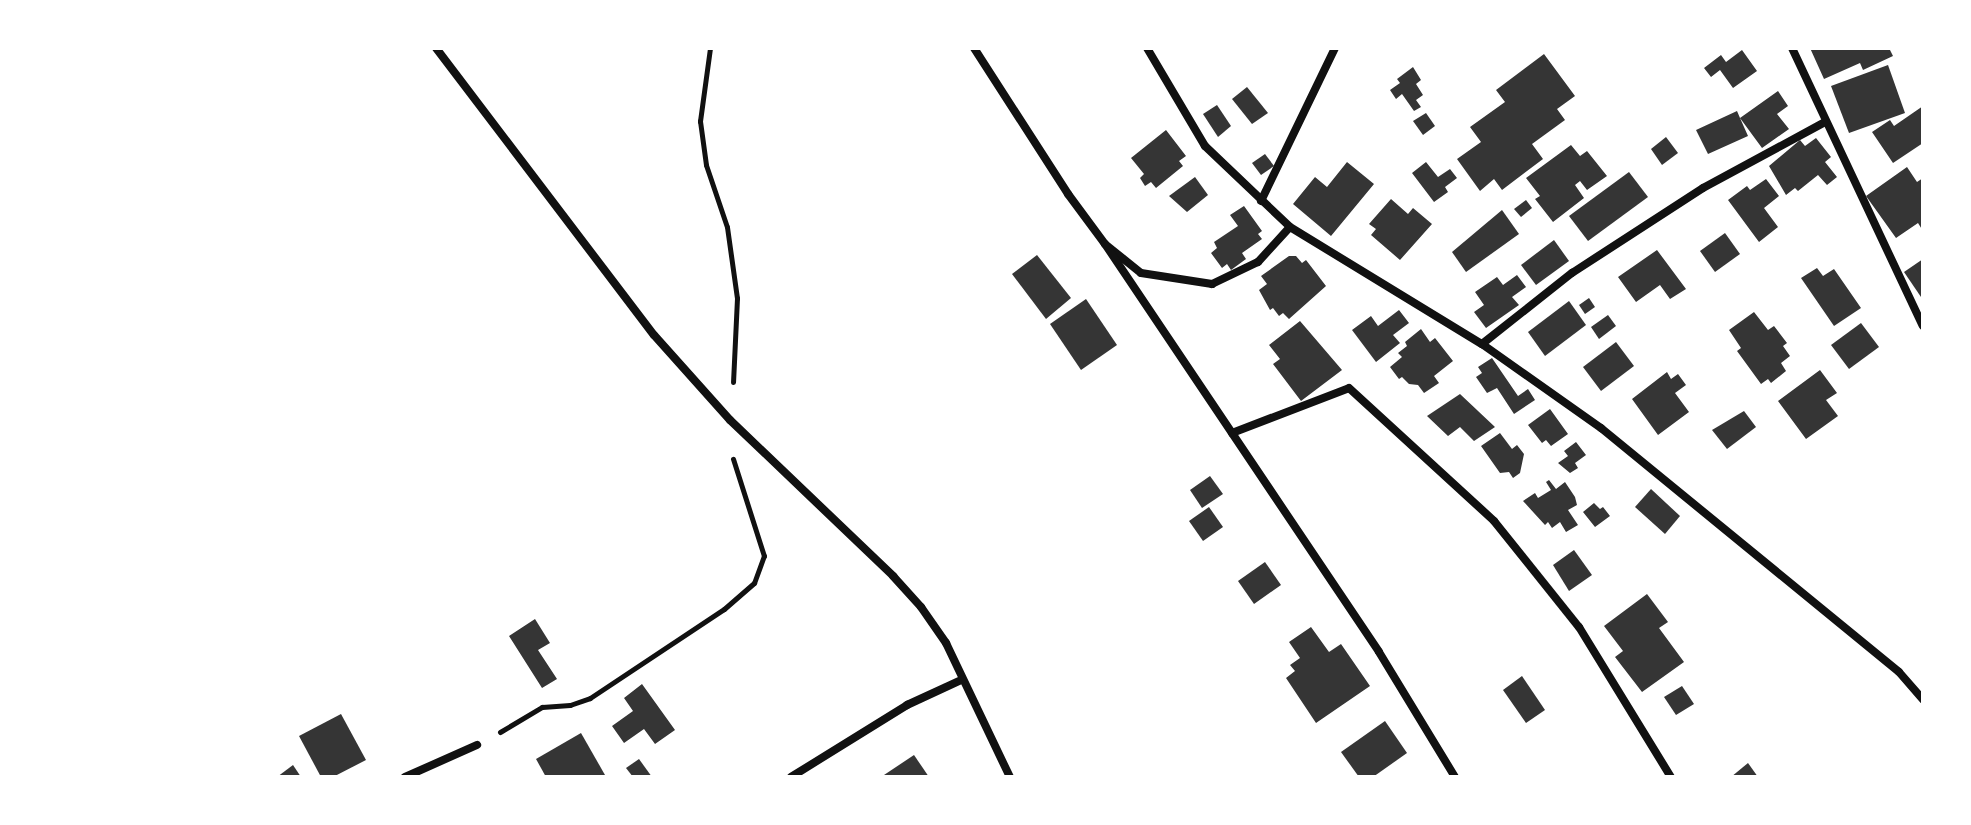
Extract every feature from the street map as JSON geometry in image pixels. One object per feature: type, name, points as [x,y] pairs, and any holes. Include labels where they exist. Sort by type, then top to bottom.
[{"type":"street","points":[[436,48],[654,335],[730,420],[893,576],[946,643],[961,680],[1010,777]]},
{"type":"street","points":[[974,48],[1068,194],[1105,244],[1379,652],[1455,777]]},
{"type":"street","points":[[1147,48],[1205,146],[1290,227],[1482,344],[1601,428],[1899,672],[1923,700]]},
{"type":"street","points":[[1261,201],[1335,48]]},
{"type":"street","points":[[1792,48],[1923,326]]},
{"type":"street","points":[[1482,344],[1572,273],[1676,205],[1825,122]]},
{"type":"street","points":[[1105,244],[1141,273],[1212,284],[1258,262],[1290,227]]},
{"type":"street","points":[[1232,433],[1349,388],[1494,521],[1579,627],[1671,777]]},
{"type":"street","points":[[791,777],[895,712],[961,680]]},
{"type":"street","points":[[405,777],[477,745]]},
{"type":"path","points":[[477,745],[542,707],[570,705],[590,698],[724,609],[754,583],[764,556],[733,465],[730,420],[737,298],[727,227],[706,165],[700,121],[710,48]]},
{"type":"building","points":[[1810,48],[1889,48],[1893,56],[1863,70],[1860,63],[1824,79]]},
{"type":"building","points":[[1742,50],[1757,71],[1733,88],[1720,70],[1711,77],[1704,68],[1721,55],[1726,62]]},
{"type":"building","points":[[1544,54],[1575,96],[1557,109],[1565,120],[1532,144],[1543,159],[1502,190],[1494,179],[1480,191],[1457,159],[1481,142],[1470,127],[1505,102],[1496,90]]},
{"type":"building","points":[[1888,65],[1905,113],[1849,133],[1831,86]]},
{"type":"building","points":[[1413,67],[1421,80],[1416,84],[1423,95],[1416,100],[1421,107],[1414,111],[1402,94],[1396,99],[1390,90],[1400,83],[1397,79]]},
{"type":"building","points":[[1247,87],[1268,113],[1252,124],[1232,99]]},
{"type":"building","points":[[1778,91],[1788,106],[1777,114],[1789,129],[1762,148],[1740,118]]},
{"type":"building","points":[[1217,105],[1231,126],[1218,137],[1203,114]]},
{"type":"building","points":[[1923,106],[1923,143],[1893,163],[1872,132],[1890,120],[1894,126]]},
{"type":"building","points":[[1737,111],[1748,136],[1708,154],[1696,130]]},
{"type":"building","points":[[1426,113],[1435,126],[1423,135],[1413,121]]},
{"type":"building","points":[[1166,130],[1186,156],[1179,161],[1183,166],[1156,188],[1151,182],[1145,186],[1140,178],[1144,174],[1131,158]]},
{"type":"building","points":[[1666,137],[1678,153],[1662,165],[1651,149]]},
{"type":"building","points":[[1816,138],[1831,157],[1825,162],[1837,177],[1827,185],[1818,175],[1798,191],[1795,188],[1786,195],[1769,166],[1800,140],[1805,146]]},
{"type":"building","points":[[1571,145],[1580,156],[1587,151],[1607,176],[1587,190],[1580,181],[1575,185],[1584,198],[1553,222],[1535,199],[1540,196],[1526,178]]},
{"type":"building","points":[[1265,154],[1274,166],[1261,175],[1252,163]]},
{"type":"building","points":[[1347,162],[1374,184],[1331,236],[1293,204],[1315,177],[1327,187]]},
{"type":"building","points":[[1426,162],[1438,177],[1450,169],[1457,178],[1445,187],[1448,192],[1434,202],[1412,173]]},
{"type":"building","points":[[1907,167],[1917,182],[1923,178],[1923,231],[1918,223],[1896,238],[1866,196]]},
{"type":"building","points":[[1629,172],[1648,197],[1588,241],[1569,216]]},
{"type":"building","points":[[1195,177],[1208,195],[1187,212],[1169,196]]},
{"type":"building","points":[[1766,179],[1779,196],[1764,208],[1778,227],[1759,242],[1728,200],[1747,186],[1750,190]]},
{"type":"building","points":[[1391,199],[1408,214],[1413,208],[1432,224],[1400,260],[1371,235],[1376,229],[1369,224]]},
{"type":"building","points":[[1526,200],[1532,208],[1521,217],[1514,209]]},
{"type":"building","points":[[1244,206],[1262,231],[1258,234],[1262,239],[1242,253],[1246,259],[1231,270],[1227,264],[1222,268],[1211,253],[1217,248],[1214,242],[1238,226],[1230,215]]},
{"type":"building","points":[[1502,210],[1519,234],[1466,272],[1452,252]]},
{"type":"building","points":[[1725,233],[1740,254],[1715,272],[1700,251]]},
{"type":"building","points":[[1554,240],[1569,261],[1536,285],[1521,265]]},
{"type":"building","points":[[1657,250],[1686,289],[1670,299],[1660,285],[1636,302],[1618,277]]},
{"type":"building","points":[[1037,255],[1071,298],[1046,319],[1012,274]]},
{"type":"building","points":[[1289,256],[1296,256],[1302,263],[1306,260],[1326,286],[1289,319],[1283,313],[1279,316],[1273,308],[1270,310],[1259,290],[1267,284],[1261,276]]},
{"type":"building","points":[[1923,259],[1923,296],[1921,297],[1904,272]]},
{"type":"building","points":[[1817,268],[1823,276],[1834,269],[1861,308],[1834,326],[1801,278]]},
{"type":"building","points":[[1517,275],[1526,287],[1512,297],[1519,305],[1486,328],[1474,312],[1484,305],[1475,292],[1497,277],[1503,285]]},
{"type":"building","points":[[1589,298],[1595,307],[1585,314],[1579,305]]},
{"type":"building","points":[[1086,299],[1117,345],[1081,370],[1050,324]]},
{"type":"building","points":[[1569,301],[1586,325],[1545,356],[1528,332]]},
{"type":"building","points":[[1399,310],[1409,323],[1393,335],[1400,343],[1376,362],[1352,330],[1371,316],[1378,326]]},
{"type":"building","points":[[1754,312],[1768,330],[1774,326],[1787,343],[1783,346],[1790,356],[1781,363],[1786,371],[1771,383],[1768,379],[1761,384],[1737,351],[1741,348],[1729,330]]},
{"type":"building","points":[[1608,315],[1616,326],[1599,339],[1591,327]]},
{"type":"building","points":[[1300,321],[1342,370],[1301,401],[1273,364],[1280,359],[1269,345]]},
{"type":"building","points":[[1861,323],[1879,347],[1849,369],[1831,345]]},
{"type":"building","points":[[1421,329],[1430,342],[1435,338],[1453,361],[1434,376],[1439,383],[1424,393],[1418,385],[1409,384],[1402,377],[1399,379],[1390,367],[1402,357],[1398,353],[1407,346],[1405,342]]},
{"type":"building","points":[[1616,342],[1634,366],[1601,391],[1583,367]]},
{"type":"building","points":[[1492,358],[1518,396],[1528,389],[1535,400],[1514,414],[1497,388],[1487,393],[1476,377],[1482,373],[1478,367]]},
{"type":"building","points":[[1820,370],[1837,393],[1826,400],[1838,416],[1806,439],[1778,401]]},
{"type":"building","points":[[1667,372],[1671,379],[1678,374],[1686,385],[1675,393],[1689,412],[1658,435],[1632,399]]},
{"type":"building","points":[[1460,394],[1495,427],[1474,441],[1460,427],[1448,436],[1427,416]]},
{"type":"building","points":[[1550,409],[1568,434],[1551,446],[1546,440],[1542,443],[1528,425]]},
{"type":"building","points":[[1744,411],[1756,427],[1727,449],[1712,430]]},
{"type":"building","points":[[1500,433],[1512,449],[1517,445],[1524,454],[1520,473],[1513,478],[1509,472],[1500,473],[1481,446]]},
{"type":"building","points":[[1576,442],[1586,455],[1575,463],[1578,468],[1570,473],[1558,463],[1568,456],[1564,451]]},
{"type":"building","points":[[1210,476],[1223,494],[1202,508],[1190,490]]},
{"type":"building","points":[[1549,480],[1556,489],[1565,482],[1575,497],[1577,505],[1568,510],[1578,525],[1566,532],[1560,522],[1552,528],[1548,522],[1545,525],[1523,501],[1535,493],[1538,498],[1551,490],[1546,482]]},
{"type":"building","points":[[1651,489],[1680,516],[1665,534],[1635,507]]},
{"type":"building","points":[[1594,503],[1600,509],[1603,507],[1610,516],[1595,527],[1583,512]]},
{"type":"building","points":[[1209,507],[1223,527],[1203,541],[1189,521]]},
{"type":"building","points":[[1574,550],[1592,575],[1569,591],[1553,565]]},
{"type":"building","points":[[1265,562],[1281,585],[1254,604],[1238,581]]},
{"type":"building","points":[[1647,594],[1668,622],[1659,628],[1684,662],[1642,692],[1615,657],[1623,651],[1604,626]]},
{"type":"building","points":[[535,619],[550,643],[538,650],[557,679],[542,688],[509,636]]},
{"type":"building","points":[[1311,627],[1329,652],[1341,644],[1370,686],[1316,723],[1286,678],[1295,671],[1290,665],[1300,658],[1289,642]]},
{"type":"building","points":[[1522,676],[1545,710],[1526,723],[1503,690]]},
{"type":"building","points":[[642,684],[675,730],[655,744],[644,729],[624,743],[612,726],[633,711],[624,698]]},
{"type":"building","points":[[1682,686],[1694,704],[1676,715],[1664,697]]},
{"type":"building","points":[[341,714],[366,760],[333,777],[321,777],[299,736]]},
{"type":"building","points":[[1385,721],[1407,753],[1373,777],[1359,777],[1341,752]]},
{"type":"building","points":[[581,733],[605,775],[546,777],[536,759]]},
{"type":"building","points":[[914,755],[929,777],[881,777]]},
{"type":"building","points":[[639,759],[652,777],[633,777],[626,768]]},
{"type":"building","points":[[1748,763],[1758,777],[1731,777]]},
{"type":"building","points":[[293,765],[301,777],[277,777]]}]
